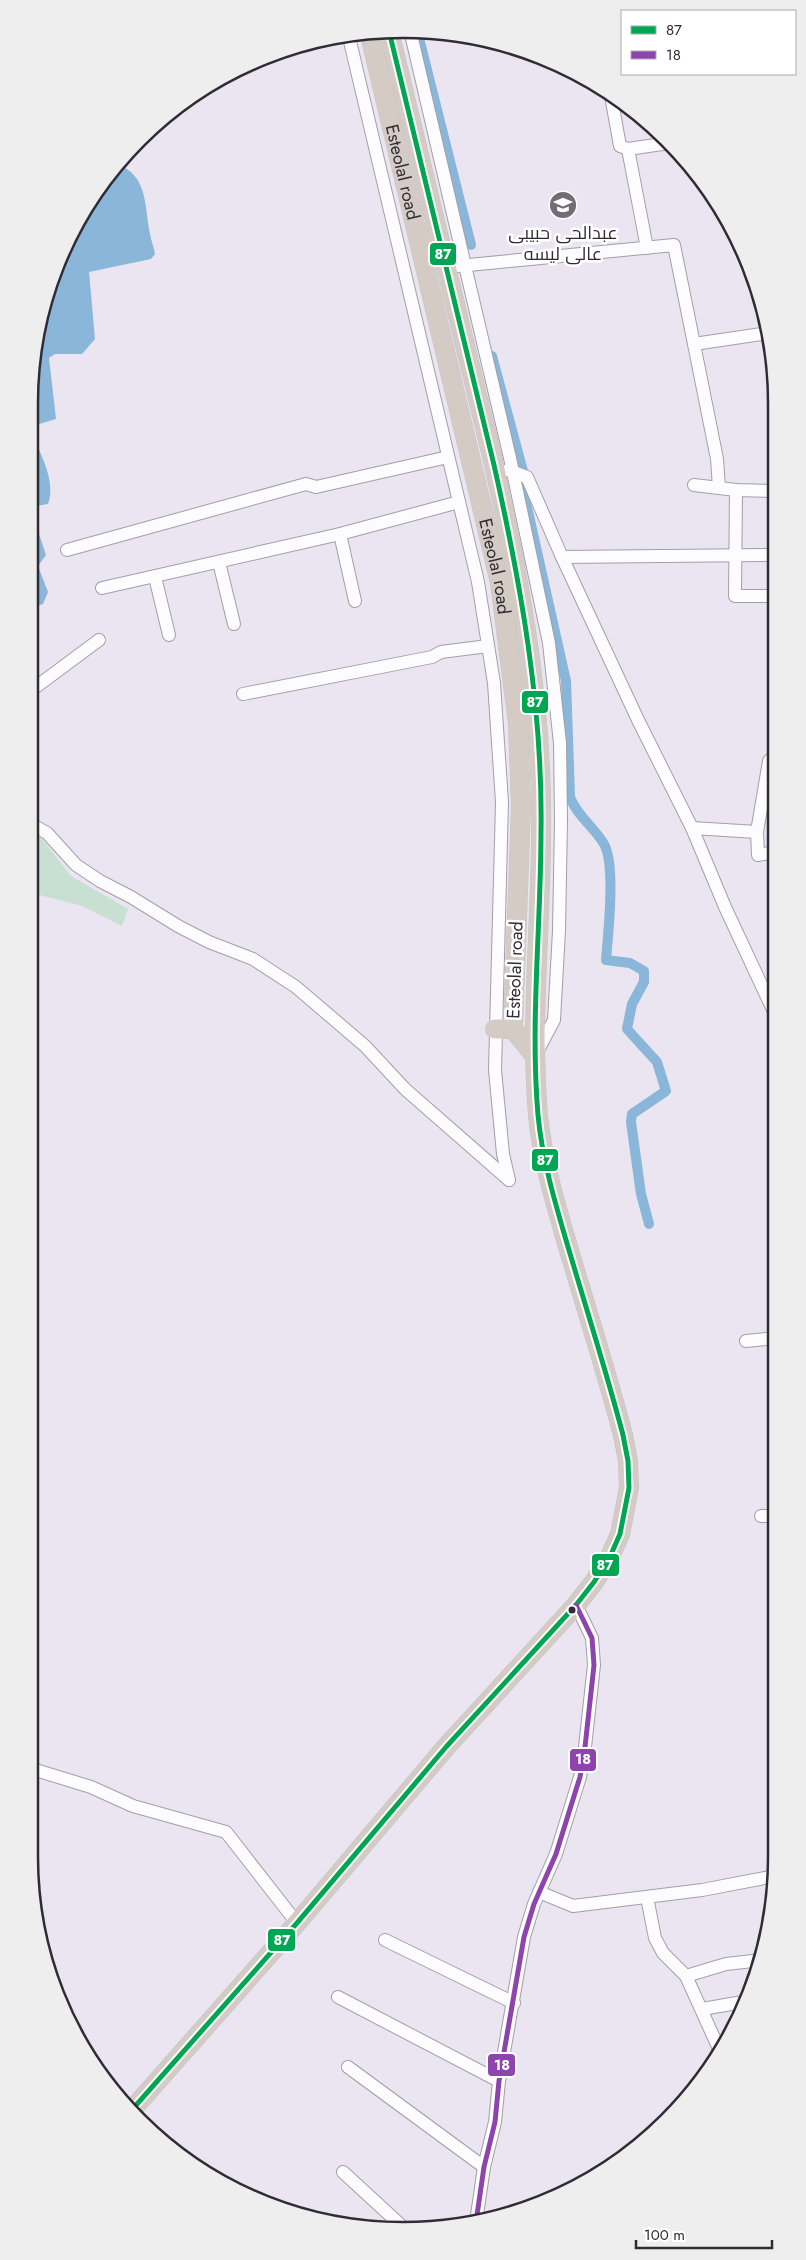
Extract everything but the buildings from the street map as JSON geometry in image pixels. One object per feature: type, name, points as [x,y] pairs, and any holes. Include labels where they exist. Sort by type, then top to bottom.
[{"type":"highway","name":"Esteolal road","points":[[391,38],[494,465],[508,527],[528,640],[537,717],[542,830],[535,1056]]},
{"type":"highway","name":"Esteolal road","points":[[371,39],[500,582],[518,724],[521,807],[504,1029],[535,1056]]},
{"type":"highway","points":[[136,2106],[297,1923],[446,1748],[576,1605],[609,1559],[620,1534],[629,1488],[628,1461],[615,1403],[548,1176],[538,1116],[535,1056]]},
{"type":"street","points":[[412,38],[513,472],[549,643],[560,743],[562,820],[560,922],[554,1020],[535,1056]]},
{"type":"street","points":[[38,828],[47,833],[76,866],[100,881],[201,938],[253,960],[296,987],[365,1046],[405,1089],[509,1180],[503,1154],[496,1079],[504,1029],[502,802],[494,683],[478,582],[350,42]]},
{"type":"street","points":[[612,103],[620,146],[628,149],[660,144]]},
{"type":"street","points":[[628,149],[646,248]]},
{"type":"street","points":[[445,268],[674,245],[717,460],[719,488]]},
{"type":"street","points":[[694,344],[761,334]]},
{"type":"street","points":[[67,550],[306,484],[316,487],[448,457]]},
{"type":"street","points":[[494,465],[527,477],[638,720],[692,828],[768,990]]},
{"type":"street","points":[[694,485],[736,490],[768,490]]},
{"type":"street","points":[[736,490],[735,596],[768,596]]},
{"type":"street","points":[[102,588],[340,534],[459,502]]},
{"type":"street","points":[[340,534],[355,601]]},
{"type":"street","points":[[562,556],[768,556]]},
{"type":"street","points":[[219,562],[234,624]]},
{"type":"street","points":[[155,577],[169,634]]},
{"type":"street","points":[[38,685],[99,640]]},
{"type":"street","points":[[243,694],[432,657],[441,652],[488,646]]},
{"type":"street","points":[[768,767],[757,832],[758,855],[768,853]]},
{"type":"street","points":[[692,828],[757,832]]},
{"type":"street","points":[[746,1341],[768,1339]]},
{"type":"street","points":[[761,1516],[768,1516]]},
{"type":"street","points":[[477,2214],[484,2168],[495,2122],[524,1937],[539,1892],[556,1854],[580,1777],[589,1719],[594,1665],[592,1638],[576,1605]]},
{"type":"street","points":[[38,1771],[91,1787],[133,1806],[226,1832],[297,1923]]},
{"type":"street","points":[[539,1892],[573,1906],[702,1890],[768,1877]]},
{"type":"street","points":[[647,1897],[655,1938],[663,1953],[686,1976],[717,2044]]},
{"type":"street","points":[[385,1940],[514,2003]]},
{"type":"street","points":[[686,1976],[726,1964],[753,1961]]},
{"type":"street","points":[[338,1997],[500,2082]]},
{"type":"street","points":[[702,2009],[738,2003]]},
{"type":"street","points":[[348,2067],[484,2168]]},
{"type":"street","points":[[343,2172],[397,2222]]},
{"type":"green space","points":[[38,835],[71,876],[128,909],[122,926],[82,906],[38,895]]},
{"type":"water","points":[[124,167],[135,176],[140,184],[155,254],[151,259],[89,272],[95,339],[82,354],[55,354],[49,358],[56,419],[38,424],[38,379],[50,308],[65,263],[75,241],[99,200]]},
{"type":"water","points":[[38,448],[50,485],[48,504],[38,506]]},
{"type":"water","points":[[38,531],[46,555],[38,566]]},
{"type":"water","points":[[38,566],[48,592],[43,604],[38,605]]},
{"type":"waterway","points":[[419,38],[471,245]]},
{"type":"waterway","points":[[492,356],[523,471]]},
{"type":"waterway","points":[[523,489],[566,681],[570,797],[581,816],[604,844],[608,854],[610,900],[606,960],[630,963],[644,971],[644,982],[632,1004],[627,1029],[657,1062],[666,1091],[632,1114],[631,1122],[641,1194],[649,1224]]},
{"type":"transit line","name":"87","points":[[136,2106],[297,1923],[446,1747],[576,1605],[609,1559],[620,1534],[629,1488],[628,1461],[623,1435],[557,1209],[545,1163],[538,1115],[535,1044],[541,867],[541,786],[534,693],[521,601],[494,465],[391,38]]},
{"type":"transit line","name":"18","points":[[477,2214],[484,2167],[495,2122],[499,2081],[524,1937],[534,1904],[556,1854],[580,1777],[585,1747],[594,1665],[592,1638],[576,1605]]},
{"type":"place","name":"عبدالحی حبیبی عالی لیسه","points":[[563,205]]}]
